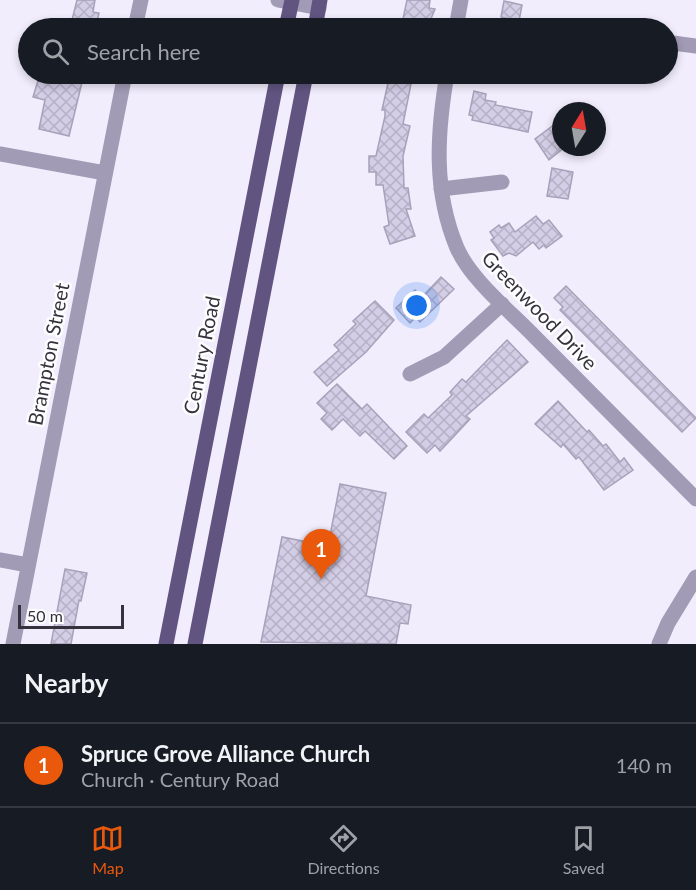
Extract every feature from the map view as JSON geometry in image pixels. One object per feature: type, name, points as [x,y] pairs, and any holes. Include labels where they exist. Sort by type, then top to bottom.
[{"type":"main road","points":[[286,18],[287,1]]},
{"type":"main road","name":"Century Road","points":[[166,644],[276,84]]},
{"type":"main road","points":[[195,644],[304,84]]},
{"type":"street","points":[[137,18],[141,0]]},
{"type":"street","points":[[458,18],[461,0]]},
{"type":"street","points":[[287,1],[319,4]]},
{"type":"street","points":[[678,44],[696,46]]},
{"type":"street","name":"Brampton Street","points":[[14,644],[124,84]]},
{"type":"street","name":"Greenwood Drive","points":[[446,84],[438,134],[441,189],[445,212],[458,251],[468,267],[502,304],[696,500]]},
{"type":"street","points":[[0,154],[105,173]]},
{"type":"street","points":[[441,189],[502,182]]},
{"type":"street","points":[[411,374],[444,357],[502,304]]},
{"type":"street","points":[[0,560],[28,566]]},
{"type":"street","points":[[659,644],[668,623],[696,577]]},
{"type":"building","points":[[77,0],[95,0],[93,12],[99,13],[98,18],[72,18]]},
{"type":"building","points":[[407,0],[430,0],[429,8],[435,9],[431,18],[403,18]]},
{"type":"building","points":[[504,1],[522,5],[520,18],[501,17]]},
{"type":"building","points":[[37,84],[82,84],[69,136],[39,129],[45,100],[33,97]]},
{"type":"building","points":[[388,84],[411,84],[403,124],[410,126],[403,156],[404,188],[408,188],[411,209],[406,209],[415,236],[390,244],[384,227],[389,225],[383,185],[376,185],[376,172],[369,172],[369,156],[376,156],[385,116],[385,110],[382,110]]},
{"type":"building","points":[[474,91],[486,94],[485,100],[496,102],[495,105],[532,112],[528,132],[472,120],[473,116],[469,115]]},
{"type":"building","points":[[552,126],[552,156],[554,156],[549,160],[535,139]]},
{"type":"building","points":[[552,168],[573,172],[568,199],[547,196]]},
{"type":"building","points":[[536,216],[543,224],[549,220],[562,236],[546,248],[544,245],[539,249],[533,242],[516,256],[509,253],[503,256],[491,240],[494,238],[490,232],[499,225],[501,228],[509,223],[515,232]]},
{"type":"building","points":[[441,277],[454,289],[420,322],[416,317],[410,323],[396,308],[415,290],[422,297]]},
{"type":"building","points":[[566,286],[696,418],[682,432],[560,310],[563,307],[554,298]]},
{"type":"building","points":[[375,301],[394,320],[366,352],[327,386],[314,372],[339,350],[334,345],[356,324],[353,321]]},
{"type":"building","points":[[507,340],[528,362],[466,416],[470,419],[440,451],[435,445],[427,453],[406,432],[424,414],[428,418],[452,395],[450,392],[462,379],[466,382]]},
{"type":"building","points":[[337,384],[362,409],[367,404],[407,446],[394,459],[365,431],[360,436],[343,419],[332,430],[321,419],[327,413],[317,403]]},
{"type":"building","points":[[558,401],[587,432],[589,430],[603,446],[606,444],[620,462],[624,458],[633,470],[604,490],[579,457],[576,459],[563,444],[561,447],[535,424]]},
{"type":"building","points":[[340,484],[386,493],[366,596],[411,605],[408,624],[400,623],[396,644],[261,642],[282,537],[328,546]]},
{"type":"building","points":[[65,569],[87,573],[81,601],[79,600],[71,644],[51,644]]},
{"type":"place","name":"Spruce Grove Alliance Church","points":[[321,579]]}]
